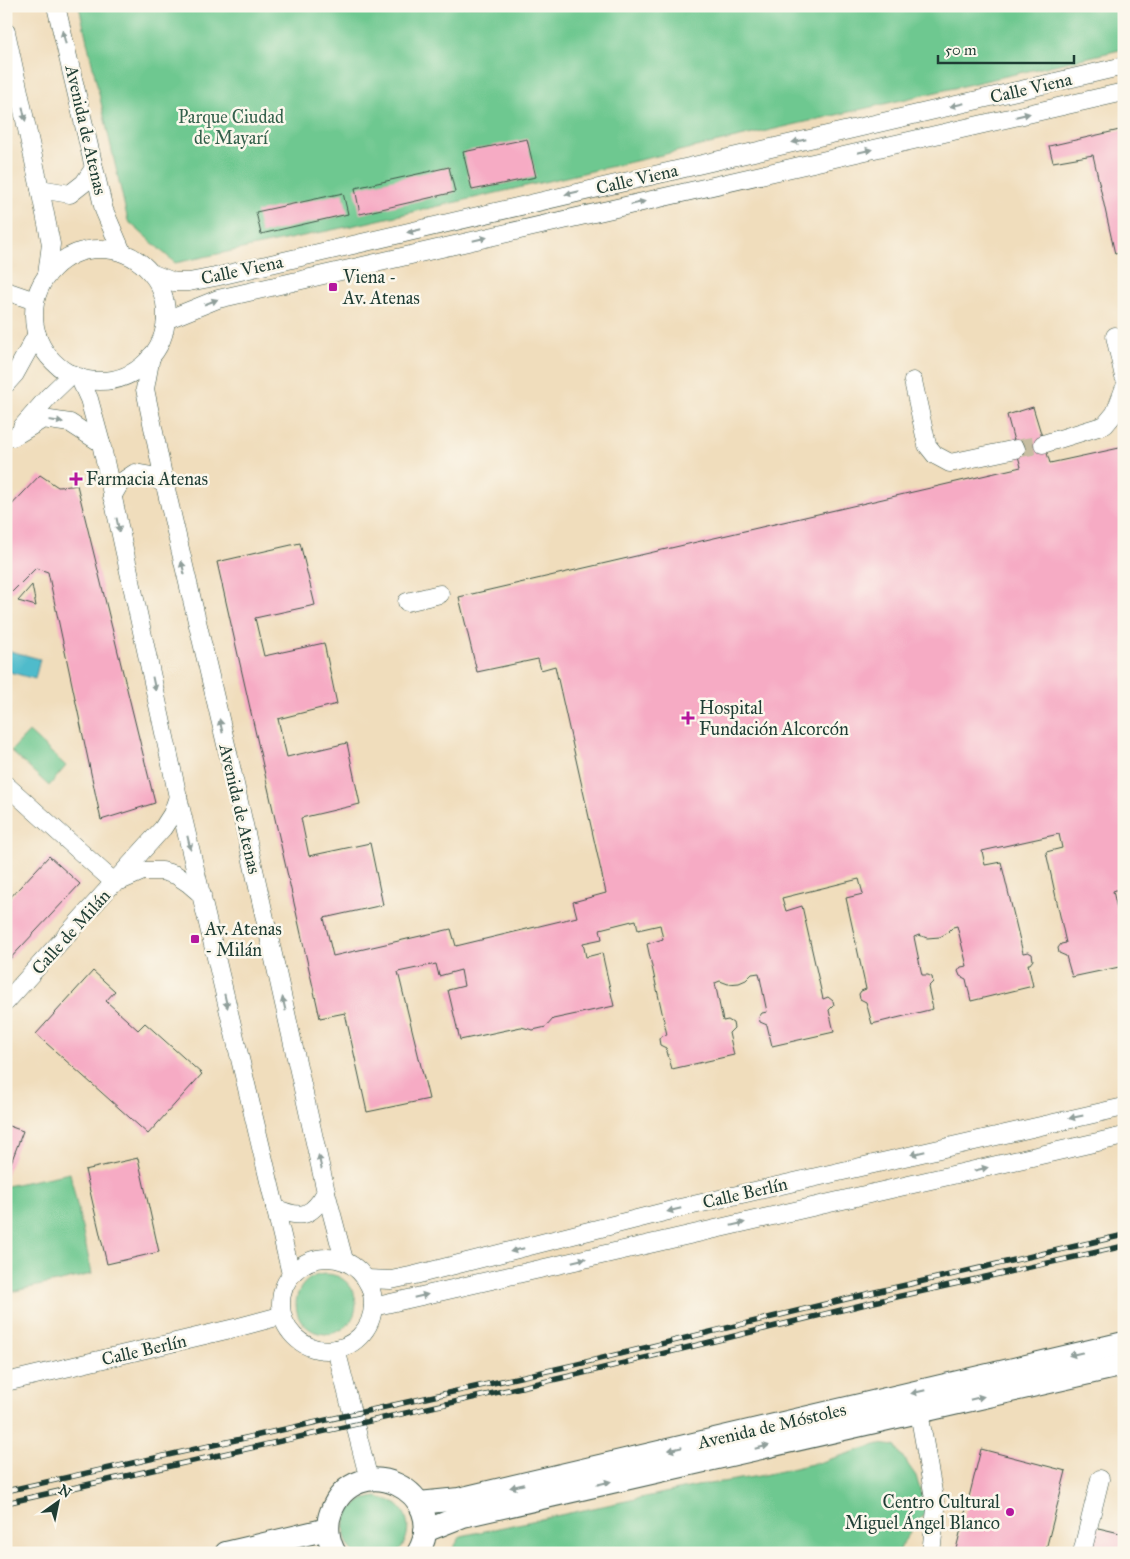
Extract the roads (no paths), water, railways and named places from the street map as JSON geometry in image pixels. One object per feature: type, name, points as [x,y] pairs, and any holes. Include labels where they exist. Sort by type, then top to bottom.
[{"type":"main road","name":"Avenida de Móstoles","points":[[419,1503],[459,1500],[1124,1343]]},
{"type":"main road","name":"Avenida de Móstoles","points":[[425,1531],[463,1516],[1124,1365]]},
{"type":"main road","points":[[332,1552],[328,1529],[330,1515],[335,1502],[344,1491],[356,1484],[369,1480],[384,1480],[398,1484],[410,1492],[419,1503],[424,1517],[425,1531],[418,1553]]},
{"type":"main road","points":[[226,1553],[328,1529]]},
{"type":"street","name":"Avenida de Atenas","points":[[56,6],[104,210],[122,252]]},
{"type":"street","points":[[6,32],[51,244],[47,275]]},
{"type":"street","name":"Calle Viena","points":[[151,273],[174,282],[189,282],[215,277],[1124,66]]},
{"type":"street","name":"Calle Viena","points":[[166,320],[218,299],[1124,92]]},
{"type":"street","points":[[40,189],[70,194],[84,183],[94,168]]},
{"type":"street","points":[[102,248],[122,252],[139,262],[151,273],[161,289],[166,320],[161,339],[151,356],[136,370],[119,378],[99,381],[76,376],[56,364],[45,350],[37,334],[34,317],[35,300],[40,287],[47,275],[62,260],[81,251],[102,248]]},
{"type":"street","points":[[6,291],[35,300]]},
{"type":"street","points":[[6,384],[15,374],[37,334]]},
{"type":"street","points":[[1114,336],[1124,377]]},
{"type":"street","name":"Avenida de Atenas","points":[[151,356],[145,389],[165,485],[228,752],[326,1192],[344,1260]]},
{"type":"street","points":[[9,441],[49,396],[76,376]]},
{"type":"street","points":[[76,376],[89,399],[101,443],[178,797],[291,1274]]},
{"type":"street","points":[[913,382],[927,445],[935,455],[950,463],[1016,449]]},
{"type":"street","points":[[1043,444],[1105,425],[1114,413],[1124,389]]},
{"type":"street","points":[[9,441],[44,420],[70,423],[101,443]]},
{"type":"street","points":[[112,497],[120,483],[135,473],[152,476],[165,485]]},
{"type":"street","points":[[407,602],[440,594]]},
{"type":"street","points":[[6,785],[115,883]]},
{"type":"street","name":"Calle de Milán","points":[[6,1002],[163,828],[172,814],[178,797]]},
{"type":"street","name":"Calle de Milán","points":[[115,883],[143,871],[162,871],[176,875],[202,895]]},
{"type":"street","name":"Calle Berlín","points":[[366,1279],[391,1280],[416,1275],[680,1208],[1124,1107]]},
{"type":"street","name":"Calle Berlín","points":[[373,1307],[1124,1136]]},
{"type":"street","points":[[274,1208],[290,1214],[304,1215],[319,1205],[326,1192]]},
{"type":"street","points":[[329,1257],[344,1260],[356,1268],[366,1279],[372,1292],[373,1307],[370,1322],[362,1334],[350,1344],[336,1349],[321,1350],[307,1345],[294,1336],[280,1316],[284,1285],[291,1274],[301,1265],[315,1259],[329,1257]]},
{"type":"street","name":"Calle Berlín","points":[[6,1382],[280,1316]]},
{"type":"street","points":[[336,1349],[369,1480]]},
{"type":"street","points":[[919,1412],[936,1509],[931,1553]]},
{"type":"street","points":[[1082,1553],[1100,1478]]},
{"type":"water","points":[[6,650],[40,659],[35,679],[6,671]]},
{"type":"tunnel","points":[[1016,449],[1043,444]]},
{"type":"railway","points":[[6,1491],[574,1365],[871,1293],[1124,1235]]},
{"type":"railway","points":[[6,1503],[579,1374],[874,1302],[1124,1246]]},
{"type":"place","name":"Viena - Av. Atenas","points":[[333,287]]},
{"type":"place","name":"Farmacia Atenas","points":[[76,479]]},
{"type":"place","name":"Hospital Fundación Alcorcón","points":[[688,718]]},
{"type":"place","name":"Av. Atenas - Milán","points":[[195,939]]},
{"type":"place","name":"Centro Cultural Miguel Ángel Blanco","points":[[1010,1512]]},
{"type":"park label","name":"Parque Ciudad de Mayarí","points":[[231,127]]}]
